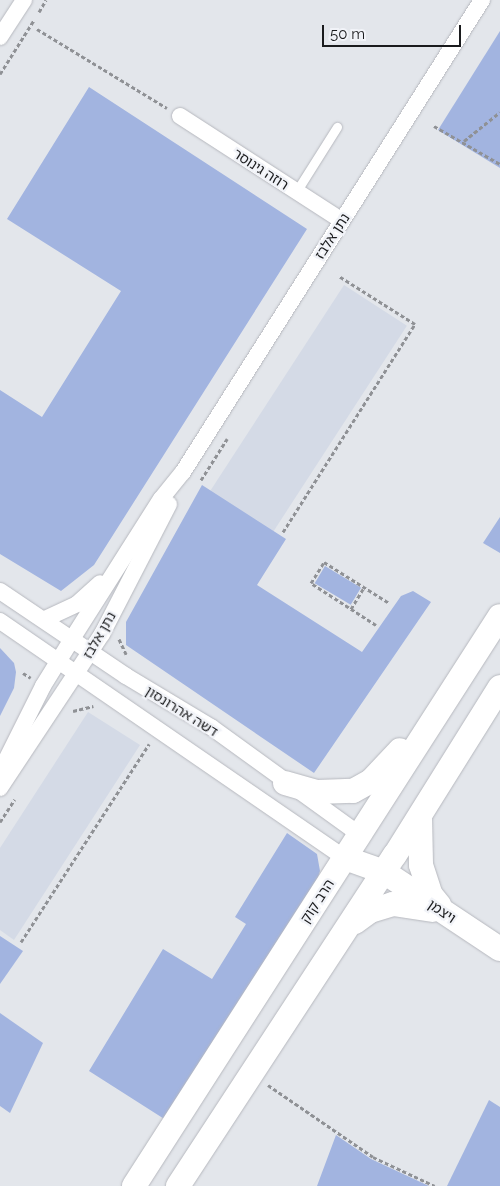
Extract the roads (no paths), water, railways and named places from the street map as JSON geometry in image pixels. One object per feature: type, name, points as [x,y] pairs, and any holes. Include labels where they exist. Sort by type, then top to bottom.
[{"type":"main road","name":"הרב קוק","points":[[134,1186],[500,616]]},
{"type":"main road","points":[[285,783],[317,792],[342,792],[353,791],[371,781],[388,765],[461,674]]},
{"type":"main road","points":[[178,1186],[348,928],[500,686]]},
{"type":"main road","points":[[420,815],[419,848],[423,874],[430,895],[445,913]]},
{"type":"main road","name":"ויצמן","points":[[360,835],[384,872]]},
{"type":"main road","name":"ויצמן","points":[[345,858],[384,872],[500,949]]},
{"type":"main road","points":[[348,928],[370,911],[387,905],[406,904],[445,913]]},
{"type":"street","points":[[0,37],[24,0]]},
{"type":"street","name":"נתן אלבז","points":[[0,772],[72,639],[161,499],[183,472],[482,0]]},
{"type":"street","name":"רוזה גינוסר","points":[[180,116],[342,222]]},
{"type":"street","name":"נתן אלבז","points":[[0,788],[90,651],[159,524],[183,472]]},
{"type":"street","points":[[45,619],[77,604],[125,556]]},
{"type":"street","name":"דשה אהרונסון","points":[[0,591],[45,619],[90,651],[211,727],[285,783],[360,835]]},
{"type":"street","name":"דשה אהרונסון","points":[[0,621],[345,858]]},
{"type":"lane","points":[[296,192],[337,127]]}]
